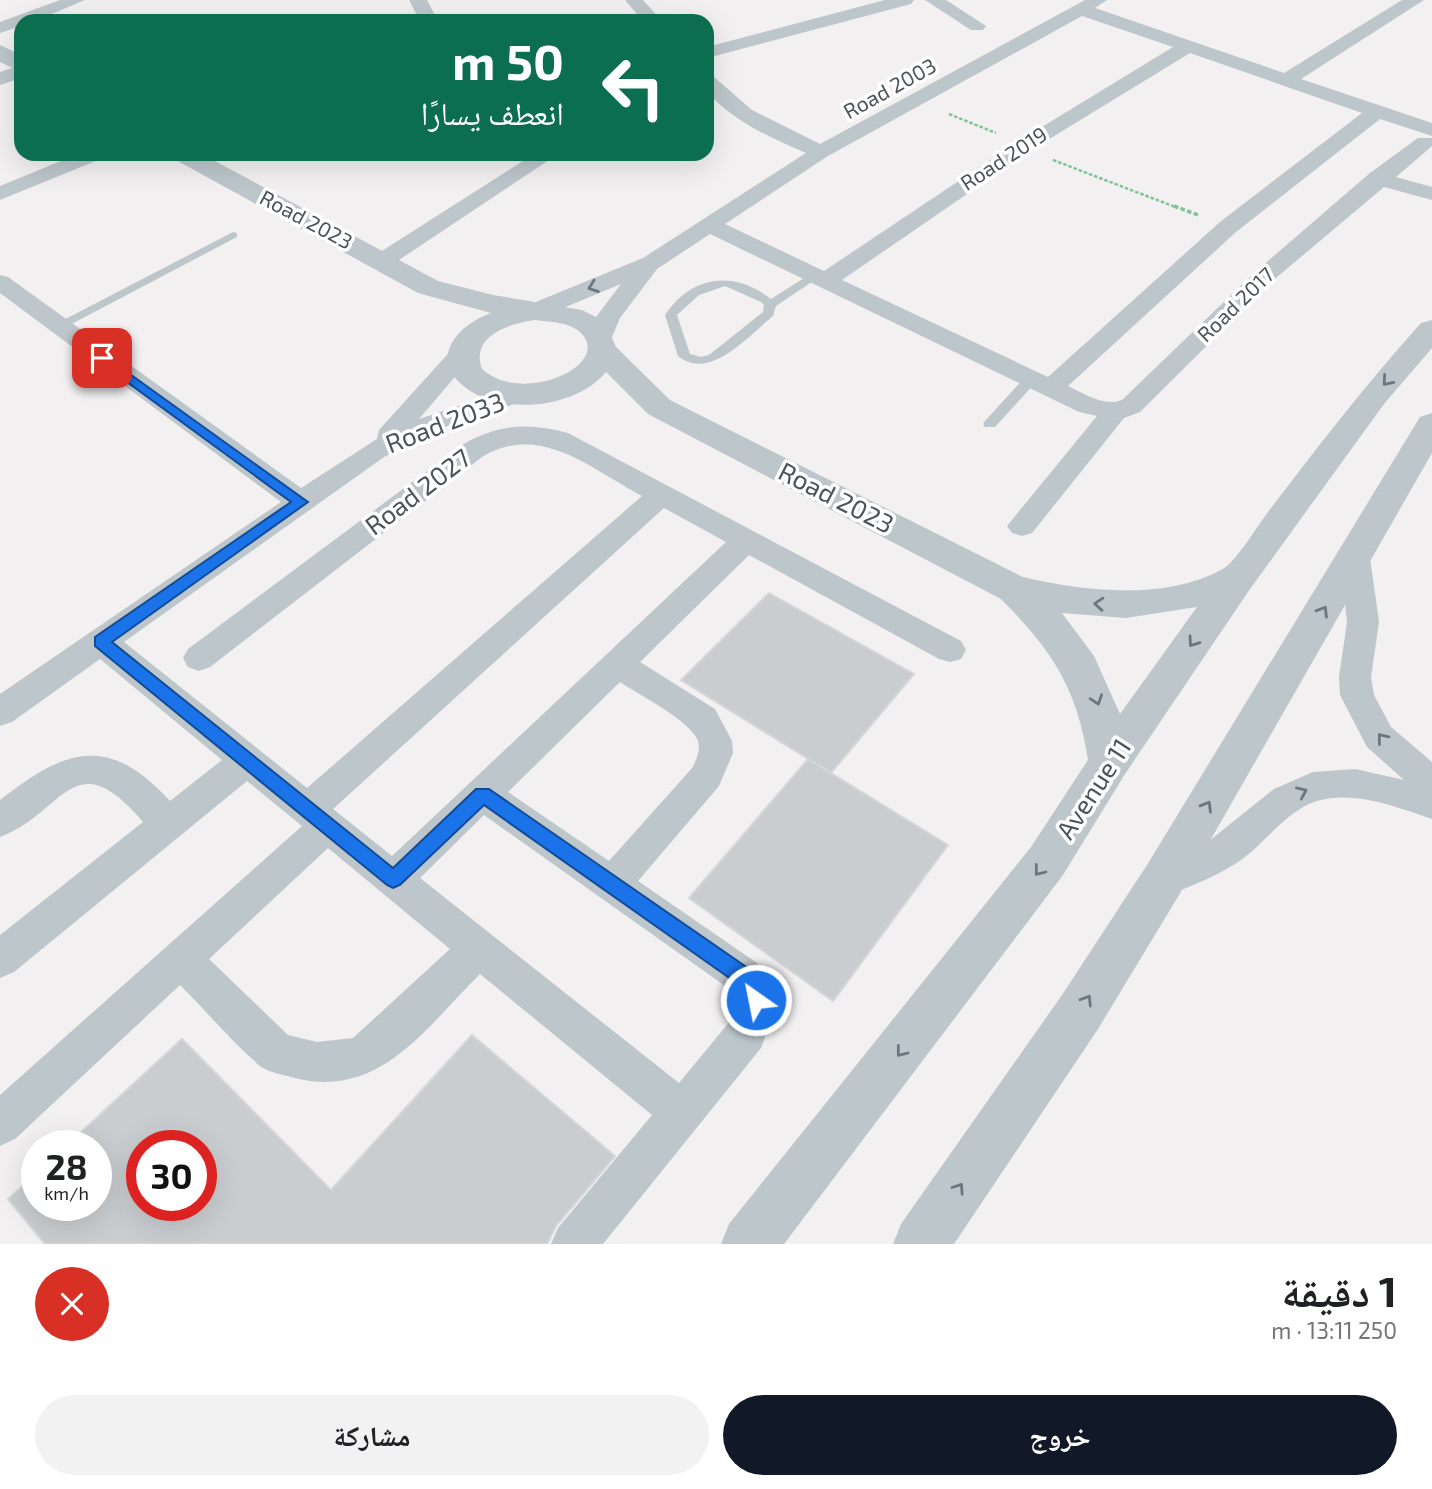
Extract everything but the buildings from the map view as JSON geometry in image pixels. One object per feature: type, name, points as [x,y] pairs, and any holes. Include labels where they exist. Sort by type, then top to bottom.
[{"type":"street","points":[[38,14],[76,0]]},
{"type":"street","points":[[634,0],[647,14]]},
{"type":"street","points":[[714,51],[905,0]]},
{"type":"street","points":[[934,0],[977,26]]},
{"type":"street","points":[[1286,80],[1383,17],[1415,0]]},
{"type":"street","points":[[1090,5],[1188,46],[1377,111],[1428,136]]},
{"type":"street","name":"Road 2003","points":[[651,263],[821,152],[1090,5]]},
{"type":"street","name":"Road 2019","points":[[820,278],[1024,146],[1188,46]]},
{"type":"street","points":[[714,90],[754,119],[821,152]]},
{"type":"street","points":[[1041,383],[1228,227],[1377,111]]},
{"type":"street","name":"Road 2017","points":[[1022,526],[1102,409],[1131,406],[1262,278],[1428,136]]},
{"type":"street","points":[[0,194],[79,161]]},
{"type":"street","name":"Road 2023","points":[[196,161],[428,287],[491,304],[536,311]]},
{"type":"street","points":[[382,261],[530,161]]},
{"type":"street","points":[[1378,178],[1432,194]]},
{"type":"street","points":[[707,224],[1041,383],[1102,409]]},
{"type":"street","points":[[651,263],[608,317],[598,366],[584,379],[564,389],[527,395],[493,390],[476,380],[466,367],[467,346],[495,320],[536,311],[651,263]]},
{"type":"street","points":[[0,282],[301,502]]},
{"type":"street","name":"Road 2023","points":[[428,287],[460,320],[467,346]]},
{"type":"street","points":[[536,311],[567,314],[582,320],[602,344]]},
{"type":"street","name":"Avenue 11","points":[[749,1244],[1047,861],[1110,762],[1237,579],[1373,397],[1432,329]]},
{"type":"street","name":"Road 2023","points":[[602,344],[659,407]]},
{"type":"street","name":"Road 2033","points":[[374,451],[467,346]]},
{"type":"street","name":"Road 2023","points":[[527,395],[608,398],[659,407],[1013,589],[1076,602],[1144,604],[1210,591],[1237,579]]},
{"type":"street","name":"Road 2033","points":[[0,712],[374,451],[443,418],[527,395]]},
{"type":"street","points":[[921,1244],[1080,1012],[1163,880],[1432,424]]},
{"type":"street","name":"Road 2027","points":[[199,658],[472,451],[498,437],[529,433],[558,439],[950,650]]},
{"type":"street","points":[[0,1124],[181,959],[318,817],[661,495]]},
{"type":"street","points":[[393,879],[747,541]]},
{"type":"street","points":[[1355,558],[1363,622],[1356,677],[1357,695],[1379,737],[1432,783]]},
{"type":"street","name":"Road 2023","points":[[1013,589],[1056,630],[1089,679],[1107,734],[1110,762]]},
{"type":"street","points":[[101,642],[682,1113]]},
{"type":"street","points":[[612,884],[707,776],[716,753],[715,741],[703,719],[617,664]]},
{"type":"street","points":[[0,958],[247,760]]},
{"type":"street","points":[[0,821],[55,779],[86,770],[115,774],[167,823]]},
{"type":"street","points":[[1163,880],[1199,866],[1231,846],[1285,801],[1303,790],[1326,784],[1351,783],[1378,786],[1432,804]]},
{"type":"street","points":[[483,794],[745,977],[756,1000],[753,1024],[574,1244]]},
{"type":"street","points":[[181,959],[277,1052],[317,1063],[362,1057],[380,1044],[479,948]]},
{"type":"lane","points":[[58,326],[233,235]]},
{"type":"lane","points":[[770,305],[765,299],[732,284],[719,282],[706,286],[678,306],[671,320],[684,356],[701,361],[713,358],[766,316],[770,305],[820,278]]},
{"type":"lane","points":[[990,424],[1041,383]]},
{"type":"path","points":[[914,101],[1228,227]]},
{"type":"route","points":[[102,358],[301,502],[101,642],[393,879],[483,794],[745,977],[756,1000]]}]
